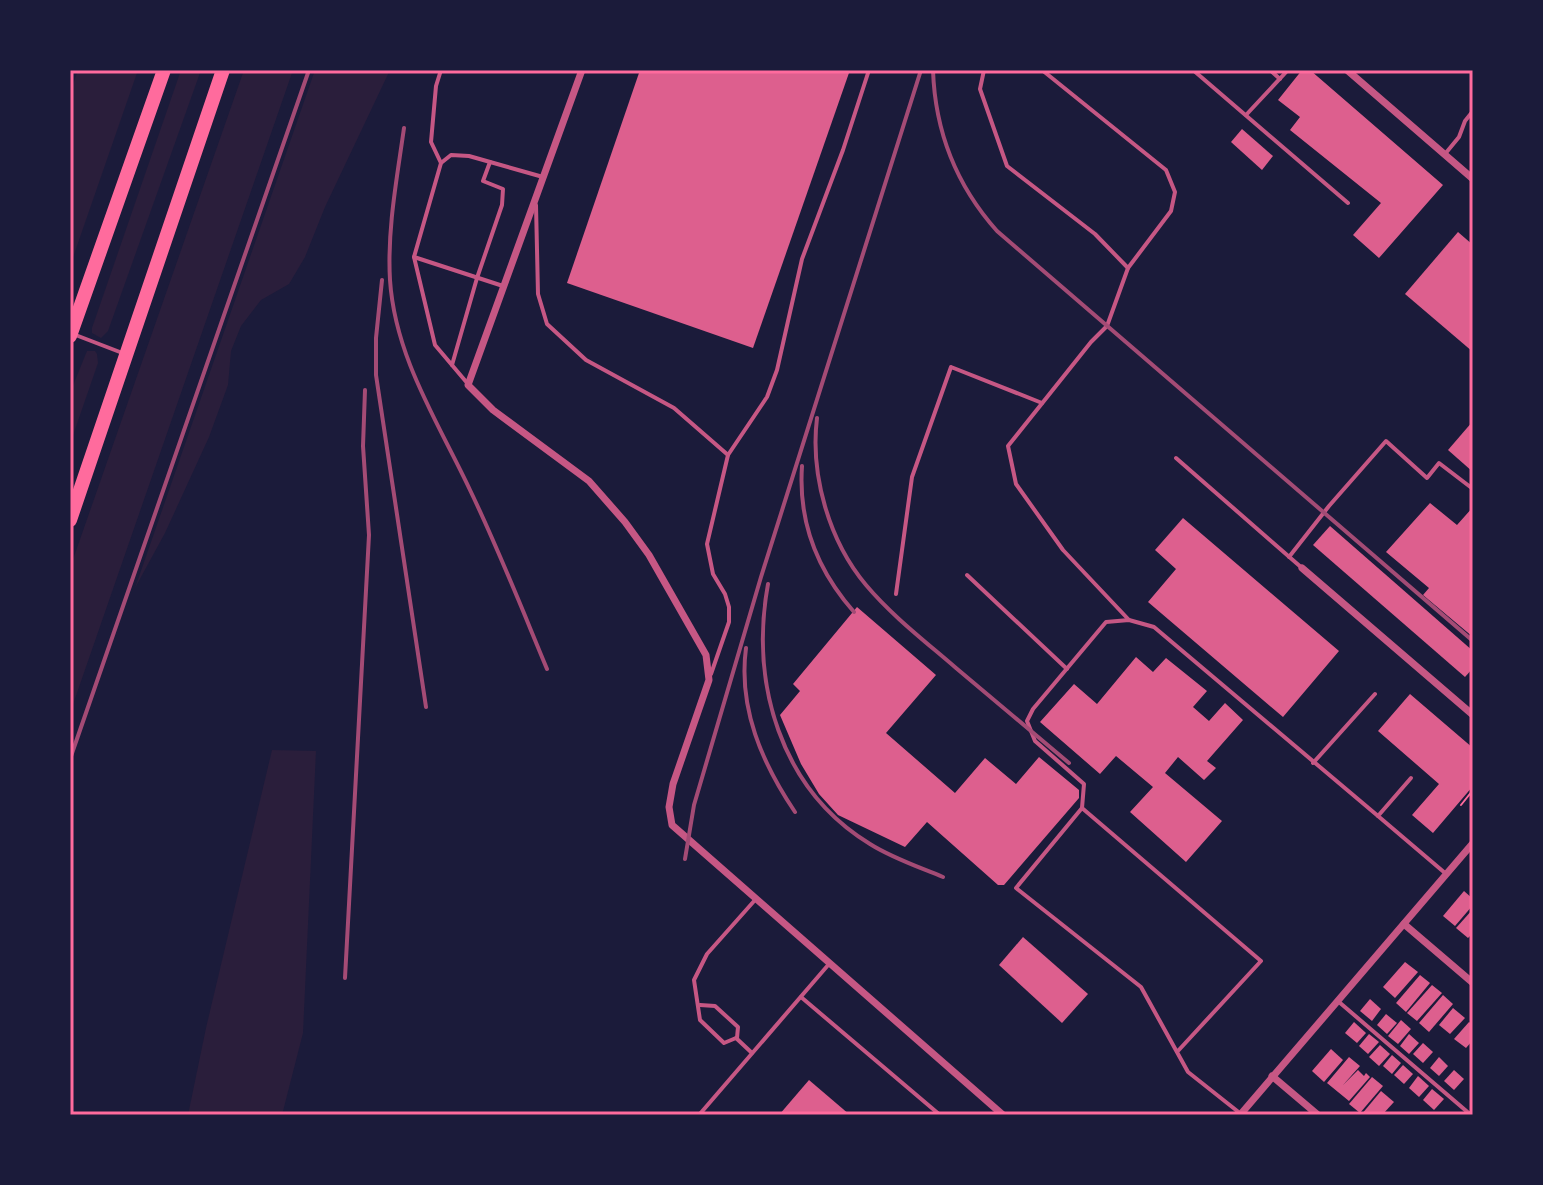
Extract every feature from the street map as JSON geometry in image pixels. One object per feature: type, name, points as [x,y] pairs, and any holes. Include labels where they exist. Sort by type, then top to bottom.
[{"type":"highway","points":[[70,334],[164,70]]},
{"type":"highway","points":[[70,520],[223,70]]},
{"type":"street","points":[[582,70],[468,385],[493,410],[589,481],[649,555],[706,655],[709,680],[673,784],[669,807],[672,825],[1003,1115]]},
{"type":"street","points":[[1347,70],[1473,179]]},
{"type":"street","points":[[1302,568],[1473,715]]},
{"type":"street","points":[[1244,1113],[1272,1076],[1472,847]]},
{"type":"street","points":[[1404,924],[1473,983]]},
{"type":"street","points":[[1272,1076],[1318,1115]]},
{"type":"lane","points":[[441,70],[436,86],[431,142],[441,163]]},
{"type":"lane","points":[[709,680],[729,622],[729,607],[713,574],[707,544],[728,455],[767,397],[777,370],[802,259],[869,70]]},
{"type":"lane","points":[[984,70],[980,89],[1007,166],[1095,234],[1128,268]]},
{"type":"lane","points":[[1042,70],[1166,170],[1175,192],[1171,211],[1128,268],[1107,326],[1008,446],[1016,484],[1063,550],[1129,620]]},
{"type":"lane","points":[[1193,70],[1348,203]]},
{"type":"lane","points":[[1270,70],[1280,79]]},
{"type":"lane","points":[[1246,115],[1288,70]]},
{"type":"lane","points":[[1445,154],[1459,137],[1473,111]]},
{"type":"lane","points":[[468,385],[435,345],[414,257],[441,163],[451,155],[469,156],[543,177]]},
{"type":"lane","points":[[452,365],[502,205],[503,189],[483,181],[490,162]]},
{"type":"lane","points":[[536,196],[538,294],[547,324],[586,360],[674,408],[728,455]]},
{"type":"lane","points":[[414,257],[503,286]]},
{"type":"lane","points":[[70,334],[126,354]]},
{"type":"lane","points":[[896,594],[912,477],[951,367],[1042,403]]},
{"type":"lane","points":[[1289,557],[1386,441],[1427,478],[1439,463],[1473,489]]},
{"type":"lane","points":[[1176,458],[1302,568]]},
{"type":"lane","points":[[967,575],[1067,669]]},
{"type":"lane","points":[[1244,1113],[1188,1072],[1141,987],[1016,888],[1082,808],[1084,784],[1035,741],[1027,721],[1033,709],[1106,622],[1129,620],[1154,627],[1447,874]]},
{"type":"lane","points":[[1313,763],[1375,694]]},
{"type":"lane","points":[[1378,816],[1411,778]]},
{"type":"lane","points":[[1082,808],[1261,961],[1177,1052]]},
{"type":"lane","points":[[736,1038],[724,1043],[700,1020],[694,980],[699,967],[724,933],[755,900]]},
{"type":"lane","points":[[699,1115],[829,964]]},
{"type":"lane","points":[[801,997],[940,1115]]},
{"type":"lane","points":[[1337,1001],[1471,1115]]},
{"type":"lane","points":[[700,1005],[715,1006],[738,1027],[736,1038]]},
{"type":"lane","points":[[736,1038],[752,1053]]},
{"type":"path","points":[[1461,805],[1473,790]]},
{"type":"shaded area","points":[[78,70],[138,70],[70,266],[70,93]]},
{"type":"shaded area","points":[[181,70],[201,70],[108,331],[101,338],[92,333],[92,328]]},
{"type":"shaded area","points":[[244,70],[293,70],[70,713],[70,568]]},
{"type":"shaded area","points":[[315,70],[390,70],[325,207],[305,257],[289,284],[261,300],[241,326],[231,351],[228,385],[209,437],[165,533],[135,588]]},
{"type":"shaded area","points":[[87,351],[95,351],[98,363],[70,444],[70,393]]},
{"type":"shaded area","points":[[272,750],[316,751],[303,1033],[282,1115],[188,1115],[206,1028]]},
{"type":"building","points":[[640,70],[850,70],[753,348],[567,283]]},
{"type":"building","points":[[1302,70],[1310,70],[1443,185],[1379,258],[1353,235],[1381,203],[1290,130],[1300,117],[1278,100]]},
{"type":"building","points":[[1242,129],[1273,156],[1262,170],[1231,142]]},
{"type":"building","points":[[1458,232],[1473,245],[1473,352],[1405,294]]},
{"type":"building","points":[[1473,421],[1473,472],[1448,450]]},
{"type":"building","points":[[1430,503],[1457,525],[1473,507],[1473,637],[1423,595],[1429,588],[1386,552]]},
{"type":"building","points":[[1183,518],[1339,651],[1283,717],[1148,602],[1176,569],[1155,550]]},
{"type":"building","points":[[1330,526],[1473,651],[1473,668],[1465,677],[1313,545]]},
{"type":"building","points":[[857,607],[936,675],[886,733],[955,793],[985,758],[1016,784],[1039,757],[1079,790],[1079,798],[1004,885],[998,885],[927,822],[905,847],[838,815],[819,794],[801,764],[780,715],[800,691],[793,684]]},
{"type":"building","points":[[1136,657],[1153,672],[1166,658],[1207,691],[1193,707],[1209,721],[1225,703],[1243,720],[1207,761],[1216,768],[1204,780],[1178,757],[1165,773],[1222,821],[1186,862],[1130,812],[1153,787],[1116,756],[1100,774],[1040,722],[1074,684],[1097,704]]},
{"type":"building","points":[[1410,694],[1473,748],[1473,786],[1433,833],[1412,815],[1439,784],[1378,731]]},
{"type":"building","points":[[1464,891],[1473,899],[1473,905],[1455,926],[1443,916]]},
{"type":"building","points":[[1473,909],[1473,933],[1468,938],[1456,928]]},
{"type":"building","points":[[1023,937],[1088,994],[1062,1023],[999,965]]},
{"type":"building","points":[[1405,962],[1418,972],[1395,998],[1383,987]]},
{"type":"building","points":[[1420,975],[1430,983],[1406,1012],[1396,1003]]},
{"type":"building","points":[[1432,985],[1442,993],[1417,1021],[1407,1013]]},
{"type":"building","points":[[1443,995],[1453,1004],[1429,1032],[1419,1023]]},
{"type":"building","points":[[1370,999],[1381,1009],[1372,1021],[1360,1011]]},
{"type":"building","points":[[1453,1008],[1465,1018],[1450,1034],[1439,1025]]},
{"type":"building","points":[[1386,1014],[1397,1023],[1387,1034],[1377,1025]]},
{"type":"building","points":[[1401,1020],[1411,1029],[1398,1044],[1388,1036]]},
{"type":"building","points":[[1354,1022],[1366,1033],[1357,1043],[1345,1033]]},
{"type":"building","points":[[1469,1022],[1473,1025],[1473,1040],[1466,1048],[1454,1039]]},
{"type":"building","points":[[1369,1034],[1379,1042],[1368,1054],[1359,1046]]},
{"type":"building","points":[[1409,1034],[1419,1043],[1409,1054],[1400,1046]]},
{"type":"building","points":[[1423,1043],[1433,1052],[1423,1063],[1413,1054]]},
{"type":"building","points":[[1380,1045],[1390,1054],[1379,1066],[1369,1057]]},
{"type":"building","points":[[1331,1049],[1343,1060],[1324,1082],[1312,1071]]},
{"type":"building","points":[[1392,1055],[1401,1063],[1392,1074],[1383,1066]]},
{"type":"building","points":[[1349,1057],[1360,1066],[1343,1085],[1358,1070],[1370,1077],[1349,1101],[1327,1083]]},
{"type":"building","points":[[1439,1057],[1448,1066],[1439,1076],[1430,1068]]},
{"type":"building","points":[[1403,1065],[1413,1074],[1404,1084],[1394,1075]]},
{"type":"building","points":[[1454,1070],[1464,1079],[1454,1090],[1444,1081]]},
{"type":"building","points":[[1418,1076],[1429,1086],[1419,1097],[1409,1088]]},
{"type":"building","points":[[1372,1077],[1383,1086],[1360,1113],[1349,1104]]},
{"type":"building","points":[[809,1080],[850,1115],[779,1115]]},
{"type":"building","points":[[1432,1089],[1444,1099],[1434,1110],[1423,1100]]},
{"type":"building","points":[[1381,1091],[1394,1102],[1382,1115],[1361,1115]]},
{"type":"railway","points":[[70,759],[309,70]]},
{"type":"railway","points":[[685,859],[694,805],[761,577],[921,70]]},
{"type":"railway","points":[[933,70],[938,114],[950,156],[970,195],[997,231],[1473,641]]},
{"type":"railway","points":[[404,128],[393,204],[389,261],[400,336],[420,388],[480,512],[547,669]]},
{"type":"railway","points":[[382,280],[376,375],[426,707]]},
{"type":"railway","points":[[345,978],[369,535],[363,446],[365,390]]},
{"type":"railway","points":[[817,418],[816,462],[825,506],[832,528],[853,568],[898,618],[1069,763]]},
{"type":"railway","points":[[802,466],[803,507],[813,545],[830,579],[854,612]]},
{"type":"railway","points":[[768,584],[764,659],[778,730],[793,764],[814,794],[839,821],[878,849],[943,877]]},
{"type":"railway","points":[[746,648],[746,692],[755,734],[772,774],[795,812]]}]
